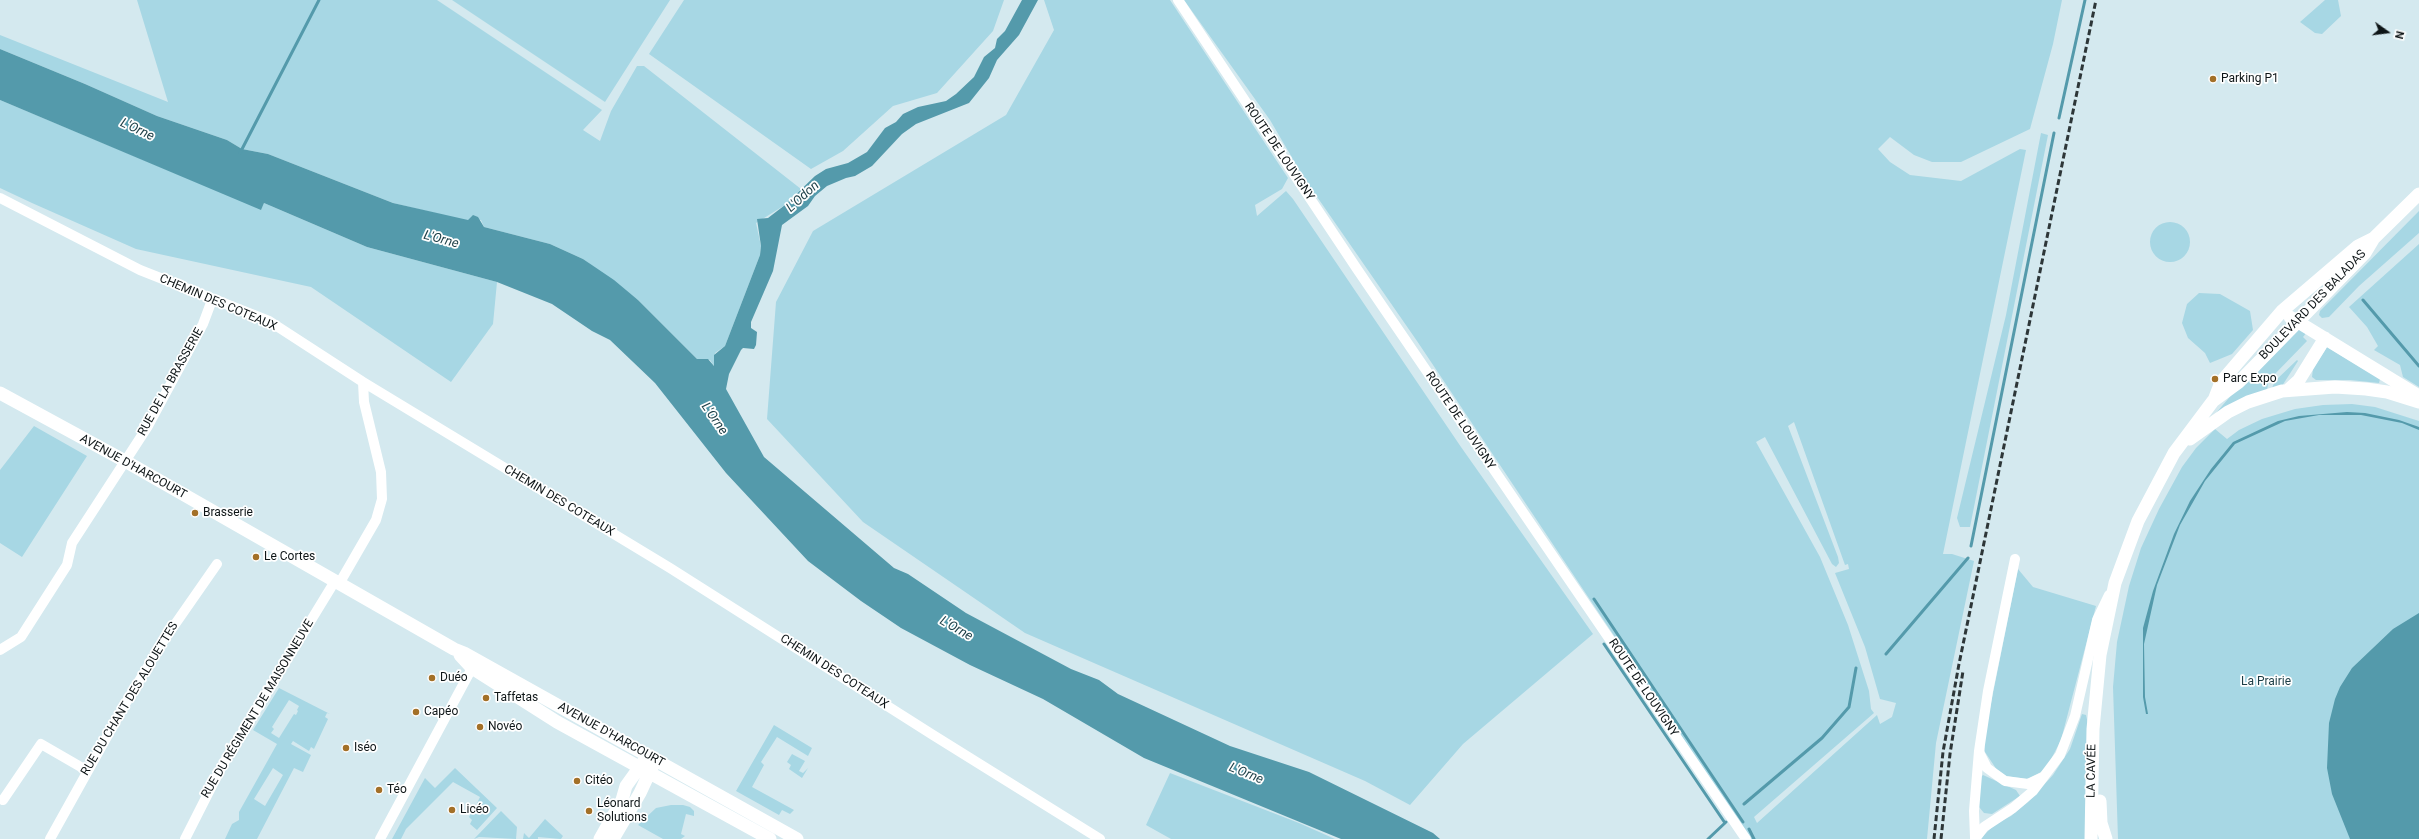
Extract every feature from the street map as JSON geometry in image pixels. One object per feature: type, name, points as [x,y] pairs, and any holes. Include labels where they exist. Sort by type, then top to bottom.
[{"type":"main road","name":"BOULEVARD DES BALADAS","points":[[2213,401],[2238,382],[2365,253],[2374,238],[2419,194]]},
{"type":"main road","name":"BOULEVARD DES BALADAS","points":[[2095,702],[2100,655],[2115,583],[2138,521],[2174,453],[2213,401],[2221,382],[2282,312],[2358,246],[2374,238]]},
{"type":"main road","points":[[2282,312],[2419,396]]},
{"type":"main road","points":[[2238,382],[2252,353],[2283,320],[2282,312]]},
{"type":"main road","points":[[2288,390],[2299,380],[2325,338]]},
{"type":"main road","points":[[2174,453],[2228,412],[2270,393],[2288,390],[2335,387],[2366,389],[2419,402]]},
{"type":"main road","name":"AVENUE D'HARCOURT","points":[[0,393],[125,461],[433,636],[454,649],[472,668],[557,722],[770,839]]},
{"type":"main road","name":"AVENUE D'HARCOURT","points":[[454,649],[464,652],[796,839]]},
{"type":"main road","points":[[2095,702],[2102,715],[2100,809],[2101,823],[2106,839]]},
{"type":"main road","name":"LA CAVÉE","points":[[2091,839],[2095,702]]},
{"type":"main road","points":[[613,839],[640,793],[645,770],[651,758]]},
{"type":"main road","points":[[600,839],[622,800],[626,786],[645,770]]},
{"type":"street","name":"ROUTE DE LOUVIGNY","points":[[1178,0],[1352,262],[1746,839]]},
{"type":"street","name":"CHEMIN DES COTEAUX","points":[[0,198],[140,270],[212,300],[269,321],[363,382],[670,568],[1100,839]]},
{"type":"street","name":"RUE DE LA BRASSERIE","points":[[0,650],[21,637],[67,565],[72,543],[148,426],[203,324],[212,300]]},
{"type":"street","name":"RUE DU RÉGIMENT DE MAISONNEUVE","points":[[185,839],[222,766],[303,633],[376,520],[382,499],[381,472],[364,402],[363,382]]},
{"type":"street","points":[[1975,838],[1974,811],[1979,751],[1988,691],[2015,559]]},
{"type":"street","name":"RUE DU CHANT DES ALOUETTES","points":[[50,839],[86,770],[162,643],[217,564]]},
{"type":"street","points":[[1975,838],[1990,822],[2026,798],[2048,774],[2065,744],[2074,716],[2097,620],[2115,583]]},
{"type":"street","points":[[380,839],[472,668]]},
{"type":"street","points":[[3,800],[41,744],[86,770]]},
{"type":"street","points":[[1979,751],[1982,761],[1992,772],[2012,784],[2028,784],[2048,774]]},
{"type":"green space","points":[[137,0],[437,0],[602,110],[583,130],[600,141],[611,111],[637,66],[644,66],[801,189],[785,205],[756,223],[761,246],[760,255],[725,346],[715,353],[714,366],[710,360],[697,359],[638,300],[583,259],[550,244],[484,227],[481,220],[470,219],[468,221],[393,203],[268,154],[242,149],[227,140],[157,116],[0,49],[0,35],[168,102]]},
{"type":"green space","points":[[452,0],[670,0],[605,102]]},
{"type":"green space","points":[[684,0],[1004,0],[993,31],[937,93],[893,106],[843,151],[811,169],[649,54]]},
{"type":"green space","points":[[1044,0],[1170,0],[1288,178],[1282,189],[1255,205],[1257,216],[1286,191],[1293,199],[1461,447],[1593,634],[1463,744],[1410,805],[1365,781],[1025,633],[863,522],[767,419],[776,302],[813,231],[1006,115],[1054,30]]},
{"type":"green space","points":[[1184,0],[2062,0],[2053,44],[2030,129],[1961,162],[1932,162],[1914,155],[1890,137],[1878,149],[1890,162],[1910,175],[1961,181],[2020,149],[2026,150],[1943,554],[1952,554],[1974,561],[1936,743],[1927,839],[1750,839],[1417,341],[1304,178],[1270,120]],"holes":[[[1794,422],[1845,565],[1848,564],[1849,569],[1835,573],[1865,647],[1880,699],[1896,703],[1892,717],[1880,724],[1877,715],[1757,823],[1754,817],[1874,713],[1871,709],[1869,691],[1848,625],[1820,557],[1756,442],[1765,437],[1832,564],[1836,567],[1839,563],[1838,557],[1788,426]]]},
{"type":"green space","points":[[2325,0],[2338,0],[2341,16],[2322,34],[2315,33],[2300,22]]},
{"type":"green space","points":[[0,100],[261,209],[264,203],[367,247],[497,282],[493,324],[451,382],[311,287],[136,249],[32,203],[0,188]]},
{"type":"green space","points":[[2041,133],[2048,135],[1970,527],[1960,527],[1957,518],[2006,315]]},
{"type":"green space","points":[[2419,211],[2419,233],[2359,286],[2329,317],[2322,318],[2319,315],[2320,311]]},
{"type":"green space","points":[[2174,222],[2181,225],[2187,231],[2190,242],[2189,250],[2181,259],[2174,262],[2166,262],[2159,259],[2151,250],[2150,238],[2153,231],[2162,223]]},
{"type":"green space","points":[[2419,244],[2419,387],[2403,377],[2400,365],[2374,350],[2378,346],[2367,327],[2349,307]]},
{"type":"green space","points":[[2199,293],[2220,294],[2250,311],[2253,330],[2232,354],[2210,363],[2205,353],[2188,338],[2182,323],[2187,304]]},
{"type":"green space","points":[[2297,329],[2307,332],[2303,337],[2307,341],[2273,376],[2268,384],[2267,391],[2216,413],[2240,385]]},
{"type":"green space","points":[[2327,347],[2380,379],[2379,383],[2350,380],[2316,380],[2312,377],[2313,369]]},
{"type":"green space","points":[[2297,360],[2298,361],[2282,386],[2272,388],[2275,381]]},
{"type":"green space","name":"La Prairie","points":[[2352,404],[2375,407],[2419,421],[2419,839],[2118,839],[2113,687],[2117,642],[2129,586],[2141,548],[2159,509],[2182,467],[2196,448],[2215,429],[2227,439],[2239,430],[2262,419],[2295,409],[2323,405]]},
{"type":"green space","points":[[34,426],[87,456],[22,557],[0,543],[0,470]]},
{"type":"green space","points":[[2018,569],[2033,587],[2096,606],[2061,740],[2048,765],[2041,772],[2027,779],[2006,776],[1997,770],[1985,752],[1984,738]]},
{"type":"green space","points":[[279,688],[330,714],[327,713],[325,717],[328,719],[314,749],[311,747],[309,751],[293,741],[291,744],[311,755],[303,772],[294,768],[257,839],[225,839],[232,824],[239,820],[239,812],[277,744],[253,730]],"holes":[[[289,700],[299,706],[298,711],[296,715],[294,714],[279,738],[271,733],[274,729],[272,727]],[[273,768],[283,775],[265,806],[254,799]]]},
{"type":"green space","points":[[2082,714],[2086,715],[2088,724],[2085,839],[1980,839],[1995,824],[2011,816],[2028,802],[2053,775],[2070,749]]},
{"type":"green space","points":[[774,725],[812,748],[808,756],[777,737],[761,762],[764,765],[752,787],[794,810],[790,814],[782,810],[779,815],[736,791]]},
{"type":"green space","points":[[792,754],[805,761],[799,771],[803,773],[808,768],[802,778],[789,769],[791,765],[787,762]]},
{"type":"green space","points":[[455,768],[497,808],[477,830],[470,824],[472,820],[469,817],[474,808],[478,811],[481,806],[477,803],[480,797],[453,782],[406,829],[401,839],[392,839],[425,778],[435,788]]},
{"type":"green space","points":[[1170,773],[1299,823],[1335,839],[1171,839],[1146,825]]},
{"type":"green space","points":[[1983,775],[2016,790],[2020,796],[1992,814],[1984,813],[1979,807],[1979,779]]},
{"type":"green space","points":[[671,805],[683,805],[690,807],[694,811],[694,816],[686,814],[681,834],[685,836],[681,839],[663,839],[638,825],[656,808]]},
{"type":"green space","points":[[501,811],[517,827],[516,839],[479,837],[474,839]]},
{"type":"green space","points":[[545,819],[563,836],[561,839],[538,837],[538,839],[523,839],[524,833],[529,838]]},
{"type":"water","points":[[1022,0],[1038,0],[1019,35],[997,60],[989,78],[969,103],[916,124],[902,134],[872,166],[855,176],[827,186],[815,196],[808,206],[782,225],[773,271],[751,322],[751,328],[757,332],[756,345],[754,349],[743,348],[741,350],[729,374],[726,389],[764,457],[894,568],[908,574],[966,613],[1071,669],[1099,680],[1118,694],[1230,746],[1309,772],[1433,833],[1440,839],[1341,839],[1144,758],[1043,699],[970,665],[901,628],[861,601],[808,561],[726,473],[655,383],[610,340],[592,331],[552,304],[497,282],[367,247],[264,203],[261,210],[0,100],[0,49],[157,116],[227,140],[242,149],[268,154],[393,203],[468,220],[473,215],[478,217],[484,227],[550,244],[583,259],[614,280],[638,300],[697,359],[708,359],[714,366],[714,355],[725,346],[760,255],[761,246],[757,219],[768,218],[785,205],[815,176],[826,169],[848,163],[867,152],[885,128],[896,122],[903,114],[918,107],[946,101],[956,94],[974,77],[984,57],[995,48],[997,39],[1005,31]]},
{"type":"water","points":[[2347,412],[2365,413],[2399,420],[2419,427],[2419,430],[2402,423],[2361,415],[2319,415],[2285,421],[2235,444],[2205,481],[2180,525],[2157,585],[2144,644],[2145,697],[2148,714],[2146,714],[2143,697],[2143,628],[2153,591],[2174,534],[2190,501],[2211,469],[2233,442],[2278,421],[2299,416]]},
{"type":"water","points":[[2419,613],[2419,839],[2350,839],[2332,794],[2327,768],[2329,723],[2335,699],[2340,687],[2352,668],[2393,629]]},
{"type":"waterway","points":[[240,153],[319,0]]},
{"type":"waterway","points":[[2059,118],[2085,0]]},
{"type":"waterway","points":[[1971,546],[2054,133]]},
{"type":"waterway","points":[[2363,300],[2419,366]]},
{"type":"waterway","points":[[1886,654],[1968,558]]},
{"type":"waterway","points":[[1594,599],[1743,822]]},
{"type":"waterway","points":[[1604,644],[1725,823]]},
{"type":"waterway","points":[[1744,804],[1822,738],[1849,707],[1856,668]]},
{"type":"waterway","points":[[1708,839],[1726,822]]},
{"type":"waterway","points":[[1749,829],[1754,839]]},
{"type":"railway","points":[[1934,839],[1943,752],[1959,664],[2096,0]]},
{"type":"railway","points":[[1941,839],[1950,754],[1963,671]]},
{"type":"place","name":"Parking P1","points":[[2213,79]]},
{"type":"place","name":"Parc Expo","points":[[2215,379]]},
{"type":"place","name":"Brasserie","points":[[195,513]]},
{"type":"place","name":"Le Cortes","points":[[256,557]]},
{"type":"place","name":"Duéo","points":[[432,678]]},
{"type":"place","name":"Taffetas","points":[[486,698]]},
{"type":"place","name":"Capéo","points":[[416,712]]},
{"type":"place","name":"Novéo","points":[[480,727]]},
{"type":"place","name":"Iséo","points":[[346,748]]},
{"type":"place","name":"Citéo","points":[[577,781]]},
{"type":"place","name":"Téo","points":[[379,790]]},
{"type":"place","name":"Licéo","points":[[452,810]]},
{"type":"place","name":"Léonard Solutions","points":[[589,811]]},
{"type":"water label","name":"L'Orne","points":[[137,130]]},
{"type":"water label","name":"L'Odon","points":[[803,197]]},
{"type":"water label","name":"L'Orne","points":[[441,240]]},
{"type":"water label","name":"L'Orne","points":[[714,419]]},
{"type":"water label","name":"L'Orne","points":[[956,629]]},
{"type":"water label","name":"L'Orne","points":[[1246,774]]}]
